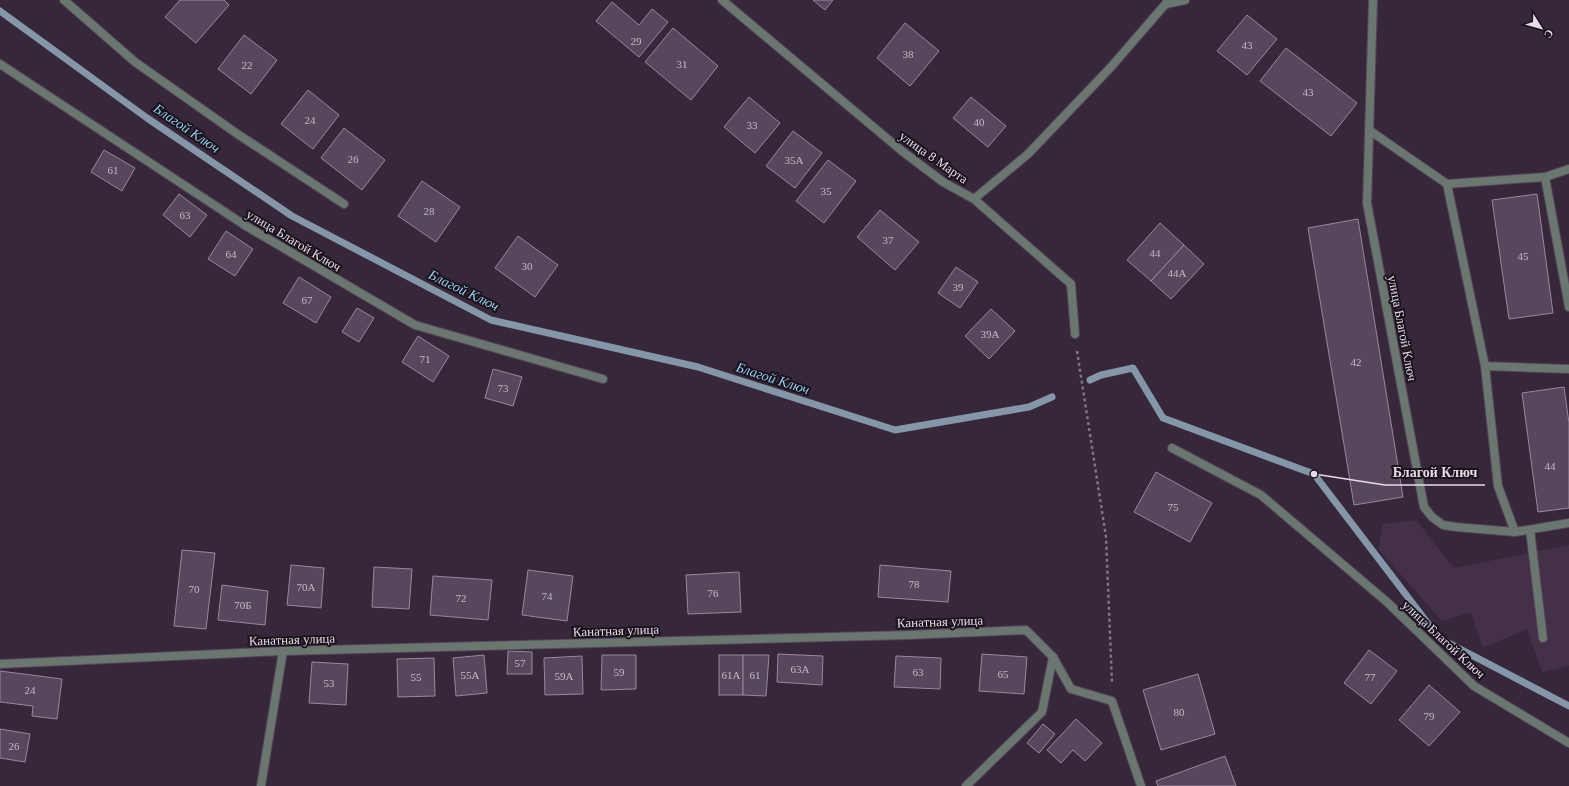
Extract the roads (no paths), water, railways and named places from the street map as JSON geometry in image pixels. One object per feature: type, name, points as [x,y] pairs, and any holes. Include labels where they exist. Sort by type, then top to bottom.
[{"type":"street","points":[[64,0],[135,62],[236,133],[344,204]]},
{"type":"street","name":"улица 8 Марта","points":[[722,0],[902,151],[943,182],[974,199],[1028,154],[1111,67],[1167,2]]},
{"type":"street","points":[[1167,2],[1185,0]]},
{"type":"street","name":"улица Благой Ключ","points":[[1373,0],[1367,203],[1424,508],[1432,517],[1443,525],[1514,532],[1569,523]]},
{"type":"street","name":"улица Благой Ключ","points":[[0,64],[246,226],[415,325],[603,379]]},
{"type":"street","points":[[1369,130],[1448,184],[1545,177],[1569,169]]},
{"type":"street","points":[[1545,177],[1569,308]]},
{"type":"street","points":[[1448,184],[1485,366],[1498,486],[1514,532]]},
{"type":"street","points":[[974,199],[1071,284],[1075,334]]},
{"type":"street","points":[[1485,366],[1569,369]]},
{"type":"street","name":"улица Благой Ключ","points":[[1172,448],[1261,495],[1387,602],[1474,686],[1569,743]]},
{"type":"street","points":[[1530,530],[1544,638]]},
{"type":"street","name":"Канатная улица","points":[[0,664],[283,651],[1026,630],[1053,657],[1071,689],[1112,701],[1141,786]]},
{"type":"street","points":[[261,786],[283,651]]},
{"type":"street","points":[[966,786],[1042,712],[1053,657]]},
{"type":"waterway","name":"Благой Ключ","points":[[0,11],[147,118],[292,216],[491,320],[698,367],[895,430],[1029,407],[1052,397]]},
{"type":"waterway","name":"Благой Ключ","points":[[1090,380],[1101,375],[1133,368],[1163,418],[1314,474],[1439,638],[1569,706]]},
{"type":"place","name":"Благой Ключ","points":[[1314,474]]}]
